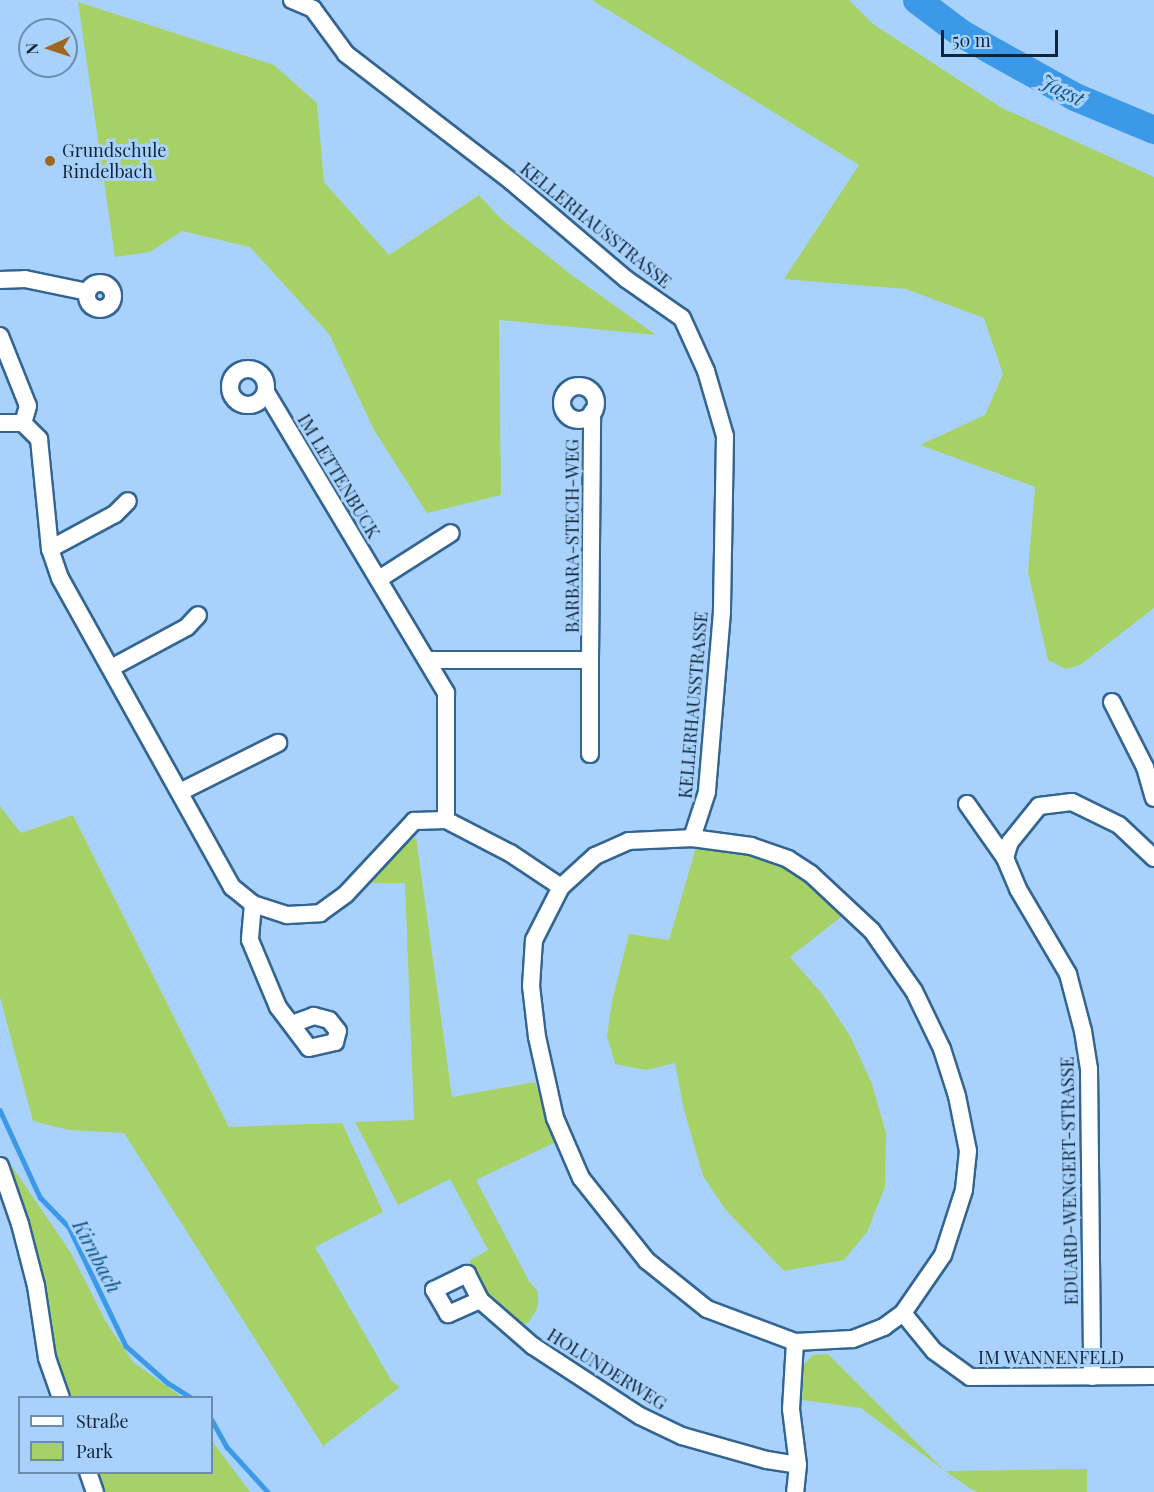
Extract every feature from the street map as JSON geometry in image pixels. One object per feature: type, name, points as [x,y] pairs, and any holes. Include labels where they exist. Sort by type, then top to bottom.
[{"type":"street","points":[[292,0],[315,4]]},
{"type":"street","name":"KELLERHAUSSTRASSE","points":[[315,4],[346,54],[512,182],[626,279],[682,318],[706,371],[725,436],[721,624],[707,792],[692,838]]},
{"type":"street","points":[[0,280],[25,279],[88,292]]},
{"type":"street","points":[[0,336],[28,405],[23,423]]},
{"type":"street","name":"IM LETTENBUCK","points":[[266,392],[430,660],[446,693],[446,820]]},
{"type":"street","name":"BARBARA-STECH-WEG","points":[[590,754],[592,412]]},
{"type":"street","points":[[0,423],[23,423],[39,439],[50,549],[60,578],[232,887],[253,904],[287,915],[320,913],[346,894],[414,821],[446,820],[510,853],[561,887]]},
{"type":"street","points":[[50,549],[116,514],[128,501]]},
{"type":"street","points":[[379,579],[451,533]]},
{"type":"street","points":[[111,668],[187,627],[198,615]]},
{"type":"street","points":[[430,660],[590,660]]},
{"type":"street","points":[[1113,702],[1144,767],[1154,798]]},
{"type":"street","points":[[180,792],[278,743]]},
{"type":"street","points":[[1005,858],[1010,842],[1039,806],[1072,802],[1119,825],[1154,858]]},
{"type":"street","name":"EDUARD-WENGERT-STRASSE","points":[[967,804],[1005,858],[1018,889],[1068,975],[1083,1031],[1089,1069],[1092,1377]]},
{"type":"street","points":[[692,838],[750,846],[788,860],[811,874],[872,931],[914,991],[942,1049],[957,1096],[968,1151],[964,1190],[943,1255],[903,1313],[884,1327],[852,1339],[795,1342],[707,1309],[647,1261],[581,1178],[555,1118],[537,1037],[531,987],[534,940],[561,887],[595,856],[628,841],[692,838]]},
{"type":"street","points":[[253,904],[250,940],[278,1007],[292,1024]]},
{"type":"street","points":[[0,1166],[20,1224],[36,1286],[47,1358],[60,1396]]},
{"type":"street","name":"HOLUNDERWEG","points":[[480,1300],[532,1346],[640,1416],[682,1436],[767,1460],[798,1465]]},
{"type":"street","name":"IM WANNENFELD","points":[[903,1313],[934,1352],[970,1377],[1154,1376]]},
{"type":"street","points":[[795,1342],[791,1409],[798,1465],[795,1492]]},
{"type":"street","points":[[88,1474],[95,1492]]},
{"type":"green space","points":[[592,0],[849,0],[873,24],[1002,108],[1154,177],[1154,608],[1080,665],[1066,669],[1048,660],[1028,572],[1035,487],[920,445],[985,415],[1003,374],[984,318],[906,289],[784,279],[859,165]]},
{"type":"green space","points":[[78,2],[274,65],[317,103],[324,182],[389,255],[479,195],[501,219],[573,276],[656,335],[499,320],[501,495],[427,513],[374,430],[329,334],[250,247],[182,231],[150,252],[115,257]]},
{"type":"green space","points":[[0,806],[21,833],[73,815],[229,1127],[342,1123],[383,1212],[315,1247],[391,1380],[400,1387],[323,1446],[124,1133],[69,1130],[33,1121],[0,997]]},
{"type":"green space","points":[[416,837],[452,1097],[535,1082],[556,1142],[476,1180],[529,1281],[538,1292],[538,1307],[529,1322],[522,1325],[496,1307],[469,1261],[488,1250],[450,1179],[398,1205],[355,1122],[414,1120],[405,883],[372,883],[399,848]]},
{"type":"green space","points":[[697,844],[745,852],[777,865],[805,878],[846,913],[790,957],[823,995],[850,1036],[872,1084],[886,1133],[885,1187],[867,1232],[844,1260],[784,1271],[725,1209],[703,1176],[684,1110],[675,1063],[646,1070],[615,1064],[607,1036],[612,1001],[629,934],[669,940]]},
{"type":"green space","points":[[9,1162],[71,1253],[106,1322],[133,1362],[181,1396],[70,1396],[58,1364],[31,1233]]},
{"type":"green space","points":[[828,1354],[945,1471],[861,1408],[802,1400],[804,1364],[813,1355]]},
{"type":"green space","points":[[213,1442],[250,1492],[105,1492],[97,1474],[213,1474]]},
{"type":"green space","points":[[1087,1469],[1087,1492],[978,1492],[945,1471]]},
{"type":"waterway","name":"Jagst","points":[[917,0],[962,34],[1075,97],[1154,130]]},
{"type":"waterway","name":"Kirnbach","points":[[0,1110],[40,1197],[69,1227],[126,1346],[168,1383],[189,1396]]},
{"type":"waterway","name":"Kirnbach","points":[[213,1422],[227,1447],[268,1492]]},
{"type":"place","name":"Grundschule Rindelbach","points":[[50,161]]}]
